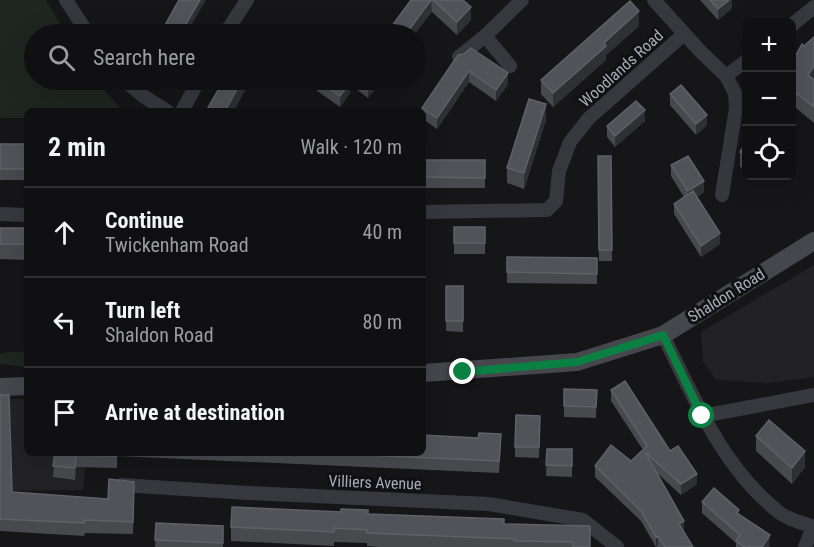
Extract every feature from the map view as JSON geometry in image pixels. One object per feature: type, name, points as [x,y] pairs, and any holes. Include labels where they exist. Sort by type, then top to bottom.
[{"type":"street","points":[[66,0],[82,24]]},
{"type":"street","points":[[231,24],[247,0]]},
{"type":"street","points":[[459,57],[485,36],[522,0]]},
{"type":"street","points":[[654,0],[726,76],[735,93],[736,108],[722,195]]},
{"type":"street","points":[[796,23],[814,7]]},
{"type":"street","name":"Woodlands Road","points":[[426,212],[547,210],[556,201],[559,171],[570,142],[589,118],[684,34]]},
{"type":"street","points":[[485,36],[510,66]]},
{"type":"street","points":[[726,76],[742,65]]},
{"type":"street","points":[[136,90],[162,108]]},
{"type":"street","points":[[184,108],[194,90]]},
{"type":"street","points":[[0,214],[24,215]]},
{"type":"street","name":"Shaldon Road","points":[[426,373],[577,362],[663,335],[814,241]]},
{"type":"street","points":[[663,335],[702,416],[743,478],[782,514],[814,527],[805,547]]},
{"type":"street","points":[[0,387],[24,386]]},
{"type":"street","points":[[702,416],[814,395]]},
{"type":"street","name":"Villiers Avenue","points":[[121,485],[260,494],[489,504],[583,520],[617,547]]},
{"type":"shaded area","points":[[0,0],[46,0],[61,24],[24,24],[24,90],[104,90],[120,108],[24,108],[24,118],[0,118]]},
{"type":"shaded area","points":[[814,265],[814,377],[768,383],[716,380],[703,361],[701,332]]},
{"type":"shaded area","points":[[24,351],[24,367],[0,364],[0,353]]},
{"type":"shaded area","points":[[0,399],[24,399],[24,456],[87,456],[83,490],[0,491]]},
{"type":"building","points":[[179,0],[200,0],[186,24],[166,24]]},
{"type":"building","points":[[411,0],[431,0],[413,24],[393,24]]},
{"type":"building","points":[[433,0],[463,0],[471,7],[457,22]]},
{"type":"building","points":[[710,0],[729,0],[718,9]]},
{"type":"building","points":[[630,1],[639,11],[604,43],[606,46],[553,93],[541,80]]},
{"type":"building","points":[[814,37],[814,66],[808,75],[814,80],[814,107],[796,93],[796,55],[802,44],[804,46]]},
{"type":"building","points":[[471,48],[508,73],[496,90],[469,71],[437,118],[426,111],[426,108],[422,108],[458,55],[464,54]]},
{"type":"building","points":[[681,85],[707,115],[696,124],[670,94]]},
{"type":"building","points":[[218,90],[237,90],[227,108],[208,108]]},
{"type":"building","points":[[331,90],[345,90],[340,96]]},
{"type":"building","points":[[529,99],[546,104],[524,173],[507,168]]},
{"type":"building","points":[[636,101],[645,110],[615,136],[607,126]]},
{"type":"building","points":[[0,144],[24,144],[24,169],[0,169]]},
{"type":"building","points":[[598,156],[611,156],[612,250],[599,250]]},
{"type":"building","points":[[688,156],[704,181],[688,191],[671,165]]},
{"type":"building","points":[[426,160],[485,160],[485,178],[426,177]]},
{"type":"building","points":[[693,191],[720,233],[701,246],[674,204]]},
{"type":"building","points":[[454,227],[485,227],[485,243],[454,243]]},
{"type":"building","points":[[0,228],[24,228],[24,244],[0,244]]},
{"type":"building","points":[[507,257],[597,258],[597,274],[507,272]]},
{"type":"building","points":[[446,286],[463,286],[463,321],[446,321]]},
{"type":"building","points":[[625,381],[670,451],[678,446],[697,474],[681,484],[645,452],[684,521],[679,524],[693,547],[665,547],[658,536],[656,537],[641,511],[595,466],[611,445],[631,461],[647,446],[611,390]]},
{"type":"building","points":[[564,389],[597,390],[596,407],[564,406]]},
{"type":"building","points":[[0,395],[9,395],[12,492],[108,499],[109,479],[134,482],[133,522],[85,520],[84,523],[0,519]]},
{"type":"building","points":[[516,415],[540,416],[539,447],[515,447]]},
{"type":"building","points":[[769,420],[805,451],[792,468],[756,436]]},
{"type":"building","points":[[479,433],[501,434],[499,461],[385,456],[426,456],[426,435],[478,438]]},
{"type":"building","points":[[547,449],[572,449],[572,466],[546,465]]},
{"type":"building","points":[[55,456],[76,456],[75,468],[53,466]]},
{"type":"building","points":[[714,488],[739,510],[737,513],[770,535],[762,547],[745,547],[736,541],[740,535],[702,502]]},
{"type":"building","points":[[232,507],[341,512],[341,509],[368,510],[368,514],[504,519],[504,524],[590,526],[590,547],[573,547],[573,542],[367,533],[367,530],[334,528],[334,532],[231,527]]},
{"type":"building","points":[[156,523],[223,526],[223,543],[155,540]]},
{"type":"route","points":[[463,372],[577,362],[663,335],[702,416]]}]
